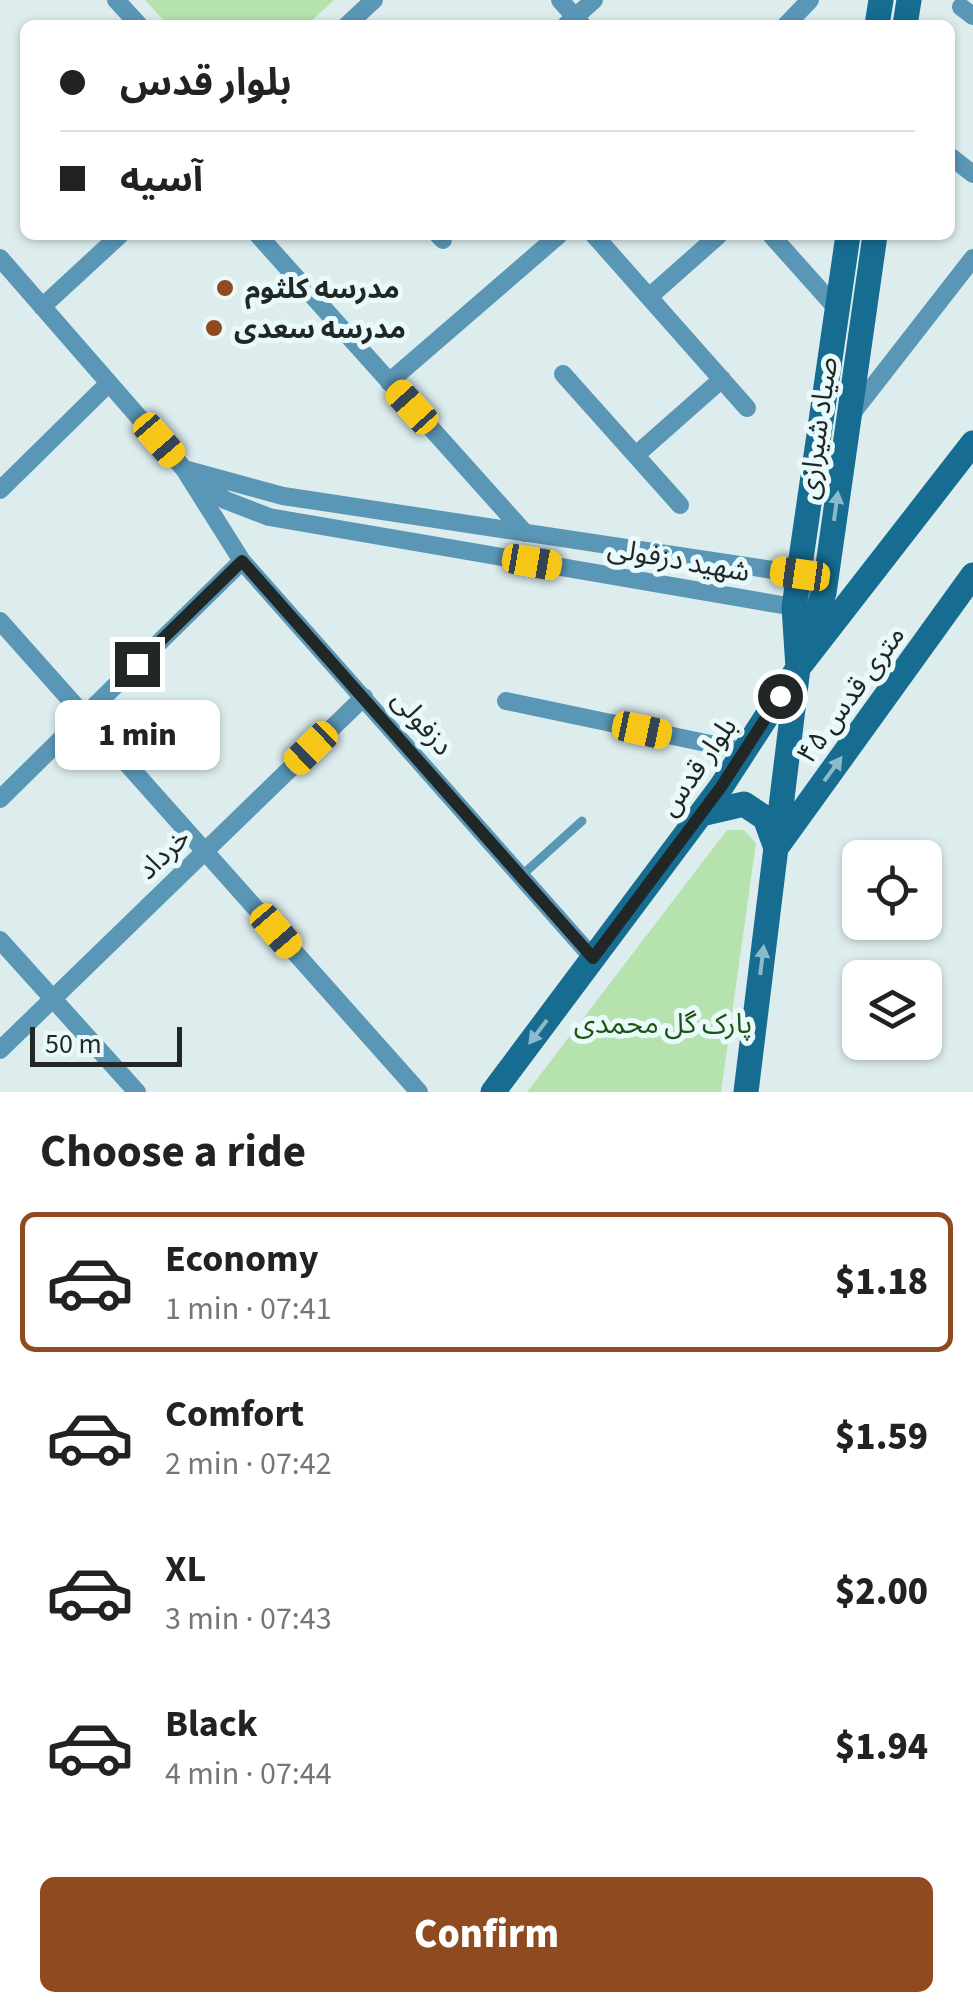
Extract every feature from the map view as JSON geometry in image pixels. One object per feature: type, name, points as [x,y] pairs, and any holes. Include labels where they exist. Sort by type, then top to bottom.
[{"type":"main road","name":"صیاد شیرازی","points":[[798,668],[794,607],[847,240]]},
{"type":"main road","name":"صیاد شیرازی","points":[[798,668],[824,593],[874,240]]},
{"type":"main road","name":"۴۵ متری قدس","points":[[798,668],[973,443]]},
{"type":"main road","name":"۴۵ متری قدس","points":[[776,848],[973,575]]},
{"type":"main road","name":"بلوار قدس","points":[[493,1092],[701,814],[798,668]]},
{"type":"main road","points":[[746,1092],[798,668]]},
{"type":"main road","points":[[701,814],[744,804],[765,818],[776,848]]},
{"type":"street","points":[[116,0],[134,20]]},
{"type":"street","points":[[352,20],[374,0]]},
{"type":"street","points":[[577,20],[594,0]]},
{"type":"street","points":[[791,20],[810,0]]},
{"type":"street","points":[[42,306],[115,240]]},
{"type":"street","points":[[262,240],[525,532]]},
{"type":"street","points":[[389,382],[553,240]]},
{"type":"street","points":[[598,240],[748,408]]},
{"type":"street","points":[[649,297],[713,240]]},
{"type":"street","points":[[775,240],[838,310]]},
{"type":"street","points":[[0,258],[184,469]]},
{"type":"street","points":[[849,417],[973,258]]},
{"type":"street","points":[[564,374],[680,505]]},
{"type":"street","points":[[636,455],[722,379]]},
{"type":"street","points":[[0,490],[109,383]]},
{"type":"street","name":"شهید دزفولی","points":[[184,469],[283,496],[800,574],[824,593]]},
{"type":"street","name":"شهید دزفولی","points":[[184,469],[225,500],[270,517],[794,607]]},
{"type":"street","name":"دزفولی","points":[[184,469],[242,561],[593,958]]},
{"type":"street","points":[[0,798],[242,561]]},
{"type":"street","points":[[794,607],[824,593]]},
{"type":"street","points":[[0,621],[420,1092]]},
{"type":"street","name":"خرداد","points":[[0,1050],[364,697]]},
{"type":"street","points":[[506,701],[744,752]]},
{"type":"street","points":[[0,940],[137,1092]]},
{"type":"lane","points":[[522,876],[582,821]]},
{"type":"green space","points":[[145,0],[334,0],[312,20],[163,20]]},
{"type":"green space","name":"پارک گل محمدی","points":[[727,830],[744,830],[756,843],[721,1092],[527,1092]]},
{"type":"place","name":"مدرسه کلثوم","points":[[225,288]]},
{"type":"place","name":"مدرسه سعدی","points":[[214,328]]},
{"type":"route","points":[[137,664],[242,561],[593,958],[721,787],[780,696]]}]
